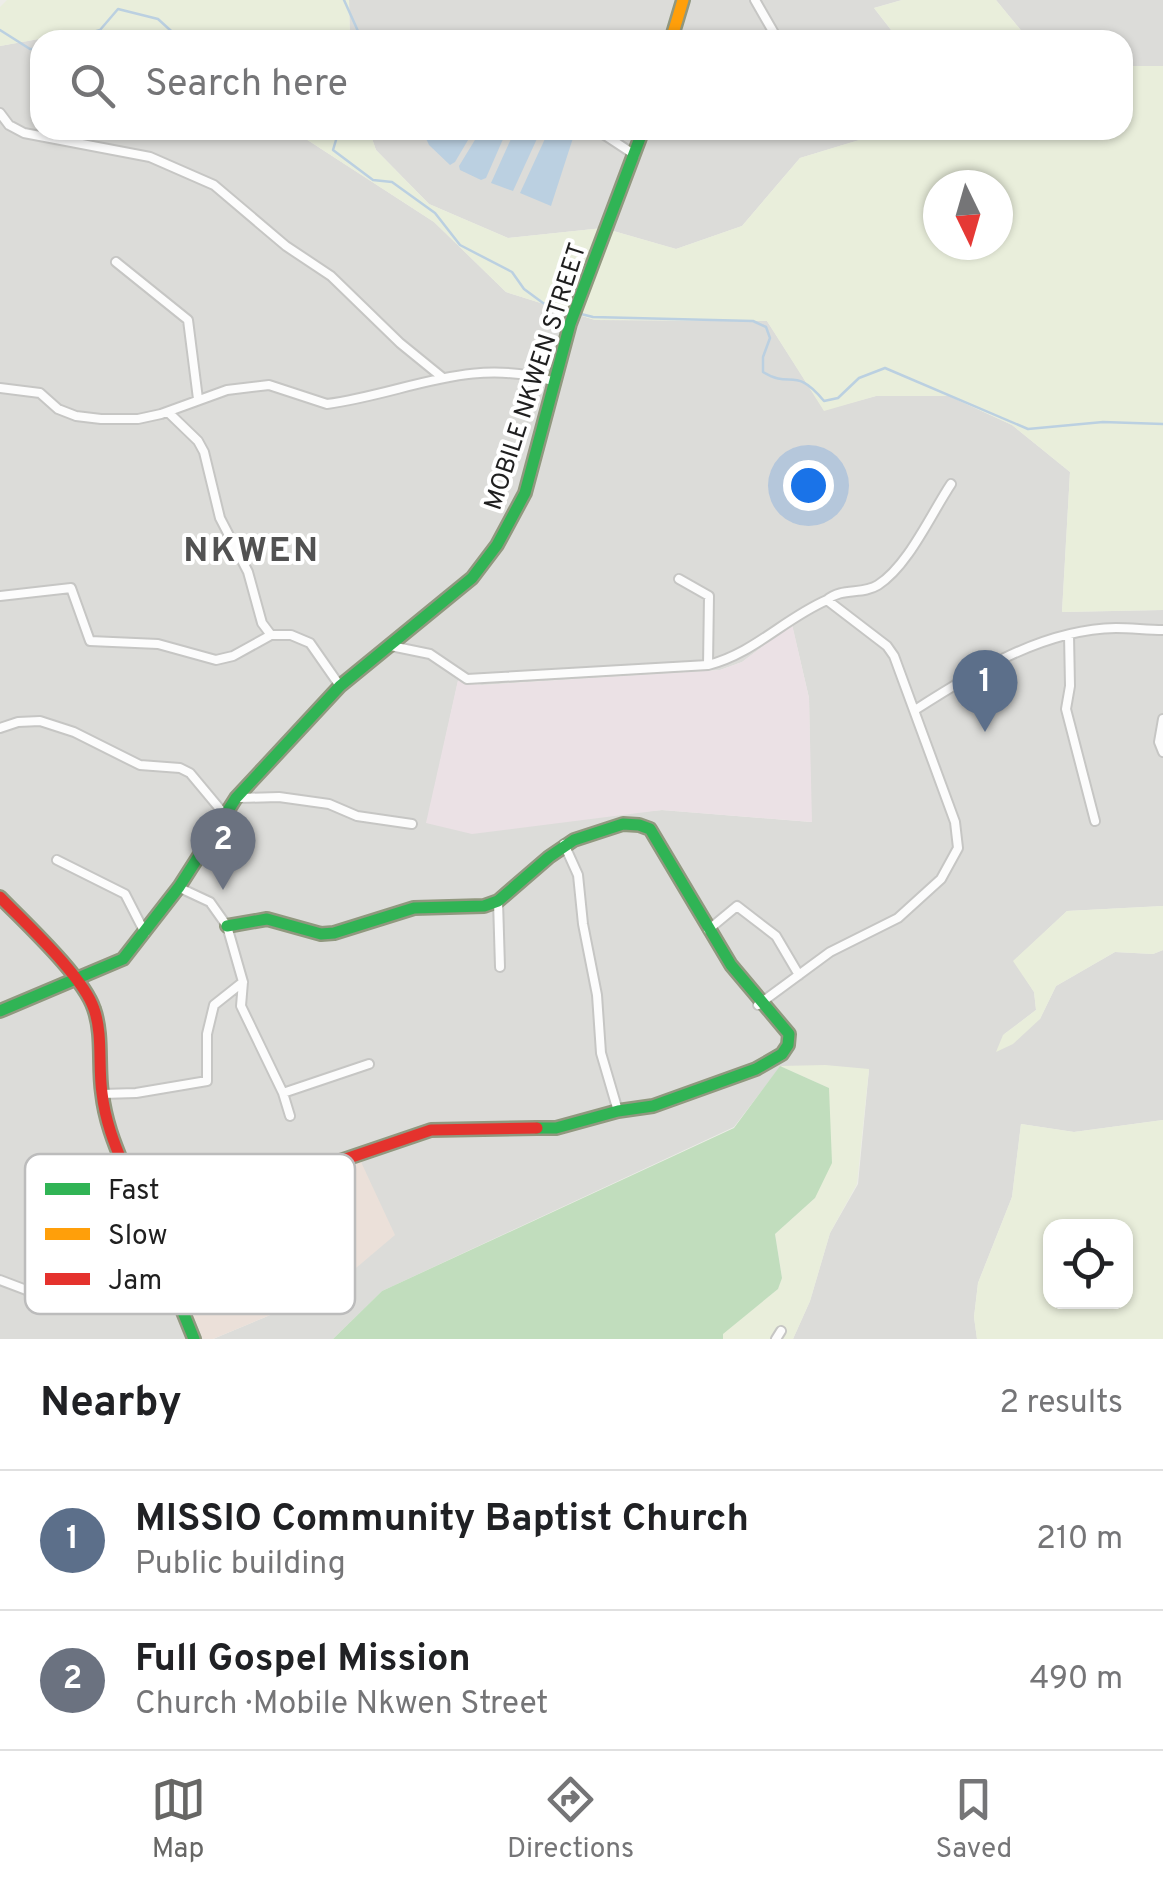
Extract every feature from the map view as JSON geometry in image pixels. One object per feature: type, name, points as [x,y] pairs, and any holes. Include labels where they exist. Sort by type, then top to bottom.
[{"type":"main road","points":[[673,30],[683,0]]},
{"type":"main road","name":"MOBILE NKWEN STREET","points":[[0,1010],[123,960],[179,887],[236,798],[340,686],[472,578],[513,520],[525,493],[570,324],[640,140]]},
{"type":"main road","points":[[227,926],[267,919],[320,934],[334,934],[414,908],[484,906],[498,902],[564,844],[616,826],[646,825],[655,833],[708,930],[758,1005],[789,1034],[782,1054],[756,1069],[673,1101],[618,1110],[556,1128],[431,1130],[355,1155]]},
{"type":"main road","points":[[0,897],[74,979],[95,1010],[102,1094],[118,1154]]},
{"type":"main road","points":[[184,1314],[194,1339]]},
{"type":"street","points":[[756,0],[772,30]]},
{"type":"street","points":[[0,113],[9,125],[30,134]]},
{"type":"street","points":[[61,140],[150,157],[214,185],[286,246],[330,276],[400,343],[444,378]]},
{"type":"street","points":[[613,140],[636,155]]},
{"type":"street","points":[[116,262],[188,320],[198,399]]},
{"type":"street","points":[[0,388],[40,393],[58,409],[76,416],[138,418],[168,412],[227,390],[270,385],[327,404],[494,370],[529,374],[552,382]]},
{"type":"street","points":[[168,412],[204,452],[220,518],[248,572],[262,623],[271,635]]},
{"type":"street","points":[[391,646],[430,654],[468,678],[708,664],[735,657],[838,592],[879,584],[912,552],[923,525],[951,484]]},
{"type":"street","points":[[679,580],[710,596],[708,664]]},
{"type":"street","points":[[0,596],[71,588],[88,638],[97,643],[158,644],[216,660],[271,635],[301,637],[310,642],[340,686]]},
{"type":"street","points":[[758,1005],[830,952],[898,918],[922,898],[951,865],[959,836],[915,710],[887,646],[826,600]]},
{"type":"street","points":[[915,710],[991,664],[1069,635],[1114,628],[1163,630]]},
{"type":"street","points":[[1069,635],[1070,686],[1066,710],[1095,821]]},
{"type":"street","points":[[1163,719],[1159,742],[1163,752]]},
{"type":"street","points":[[0,728],[40,721],[74,732],[140,765],[180,768],[190,774],[225,815]]},
{"type":"street","points":[[236,798],[279,797],[318,802],[357,816],[412,824]]},
{"type":"street","points":[[564,844],[578,875],[597,995],[601,1054],[618,1110]]},
{"type":"street","points":[[58,860],[125,894],[144,934]]},
{"type":"street","points":[[179,887],[210,902],[227,926],[243,982],[240,1006],[283,1092],[290,1116]]},
{"type":"street","points":[[498,902],[500,967]]},
{"type":"street","points":[[708,930],[737,906],[776,936],[799,975]]},
{"type":"street","points":[[102,1094],[136,1094],[207,1081],[207,1034],[214,1006],[243,982]]},
{"type":"street","points":[[283,1092],[369,1064]]},
{"type":"street","points":[[0,1280],[25,1289]]},
{"type":"shaded area","points":[[349,0],[902,0],[874,8],[891,30],[350,30]]},
{"type":"shaded area","points":[[996,0],[1163,0],[1163,66],[1133,66],[1133,30],[1021,30]]},
{"type":"shaded area","points":[[30,41],[30,140],[307,140],[434,222],[506,292],[595,320],[767,321],[824,410],[876,396],[949,396],[1012,425],[1070,472],[1062,612],[1163,610],[1163,906],[1067,911],[1014,961],[1034,992],[1036,1010],[1003,1035],[1040,1019],[1056,986],[1115,952],[1153,954],[1163,950],[1163,1120],[1074,1132],[1021,1124],[1012,1197],[978,1283],[974,1317],[977,1339],[793,1339],[810,1301],[830,1233],[858,1184],[869,1070],[780,1067],[734,1127],[382,1291],[333,1339],[213,1339],[273,1314],[355,1314],[355,1187],[361,1162],[355,1164],[355,1154],[25,1154],[25,1314],[193,1314],[203,1339],[0,1339],[0,46]],"holes":[[[792,625],[809,698],[811,822],[662,810],[427,823],[458,681],[482,685],[720,670],[742,662]]]},
{"type":"shaded area","points":[[372,140],[860,140],[800,158],[742,226],[676,249],[603,228],[508,238],[429,204],[376,150]]},
{"type":"shaded area","points":[[792,624],[809,698],[812,822],[662,810],[472,834],[426,823],[458,680],[482,685],[720,670],[742,662]]},
{"type":"shaded area","points":[[361,1162],[395,1235],[355,1269],[355,1164]]},
{"type":"shaded area","points":[[193,1314],[273,1314],[213,1339],[203,1339]]},
{"type":"green space","points":[[7,0],[349,0],[350,30],[30,30],[30,41],[0,46],[0,7]]},
{"type":"green space","points":[[902,0],[996,0],[1021,30],[891,30],[874,8]]},
{"type":"green space","points":[[1133,66],[1163,66],[1163,610],[1062,612],[1070,472],[1012,425],[949,396],[876,396],[824,411],[767,321],[595,320],[506,292],[434,222],[307,140],[372,140],[376,150],[429,204],[508,238],[603,228],[676,249],[742,226],[800,158],[859,140],[1133,140]]},
{"type":"green space","points":[[1163,906],[1163,950],[1153,954],[1115,952],[1056,986],[1040,1019],[1013,1044],[996,1052],[1003,1035],[1036,1010],[1034,992],[1013,961],[1067,911]]},
{"type":"green space","points":[[780,1066],[869,1069],[857,1184],[830,1233],[810,1301],[793,1339],[723,1339],[722,1334],[778,1289],[782,1277],[775,1234],[815,1198],[829,1088]]},
{"type":"green space","points":[[780,1066],[829,1088],[832,1163],[815,1198],[775,1234],[782,1278],[778,1289],[723,1334],[723,1339],[333,1339],[382,1291],[734,1128]]},
{"type":"green space","points":[[1163,1120],[1163,1339],[977,1339],[974,1317],[978,1283],[1012,1197],[1021,1124],[1074,1132]]},
{"type":"water","points":[[427,140],[468,140],[450,165]]},
{"type":"water","points":[[475,140],[503,140],[486,178],[481,180],[459,166]]},
{"type":"water","points":[[510,140],[536,140],[513,191],[491,183]]},
{"type":"water","points":[[544,140],[572,140],[551,206],[520,193]]},
{"type":"waterway","points":[[344,0],[358,30]]},
{"type":"waterway","points":[[100,30],[118,9],[158,19],[170,30]]},
{"type":"waterway","points":[[0,30],[30,49]]},
{"type":"waterway","points":[[336,140],[333,150],[373,180],[392,182],[435,213],[460,245],[512,272],[524,289],[543,303],[568,310]]},
{"type":"waterway","points":[[581,314],[753,321],[766,327],[770,338],[763,357],[763,372],[806,384],[824,401],[838,398],[859,378],[885,368],[1028,429],[1103,422],[1163,424]]},
{"type":"traffic: fast","points":[[0,1011],[123,959],[179,887],[236,798],[340,686],[472,578],[497,545],[525,493],[570,324],[639,140]]},
{"type":"traffic: fast","points":[[227,926],[267,919],[321,934],[334,933],[414,908],[484,906],[498,901],[574,840],[623,824],[650,829],[731,965],[789,1034],[788,1045],[782,1054],[756,1069],[653,1106],[556,1128],[537,1128]]},
{"type":"traffic: fast","points":[[184,1314],[194,1339]]},
{"type":"traffic: slow","points":[[674,30],[683,0]]},
{"type":"traffic: jam","points":[[0,897],[66,966],[88,996],[98,1029],[103,1103],[119,1154]]},
{"type":"traffic: jam","points":[[355,1156],[431,1130],[537,1128]]},
{"type":"place","name":"MISSIO Community Baptist Church","points":[[985,732]]},
{"type":"place","name":"Full Gospel Mission","points":[[223,890]]},
{"type":"district","name":"NKWEN","points":[[252,549]]}]
